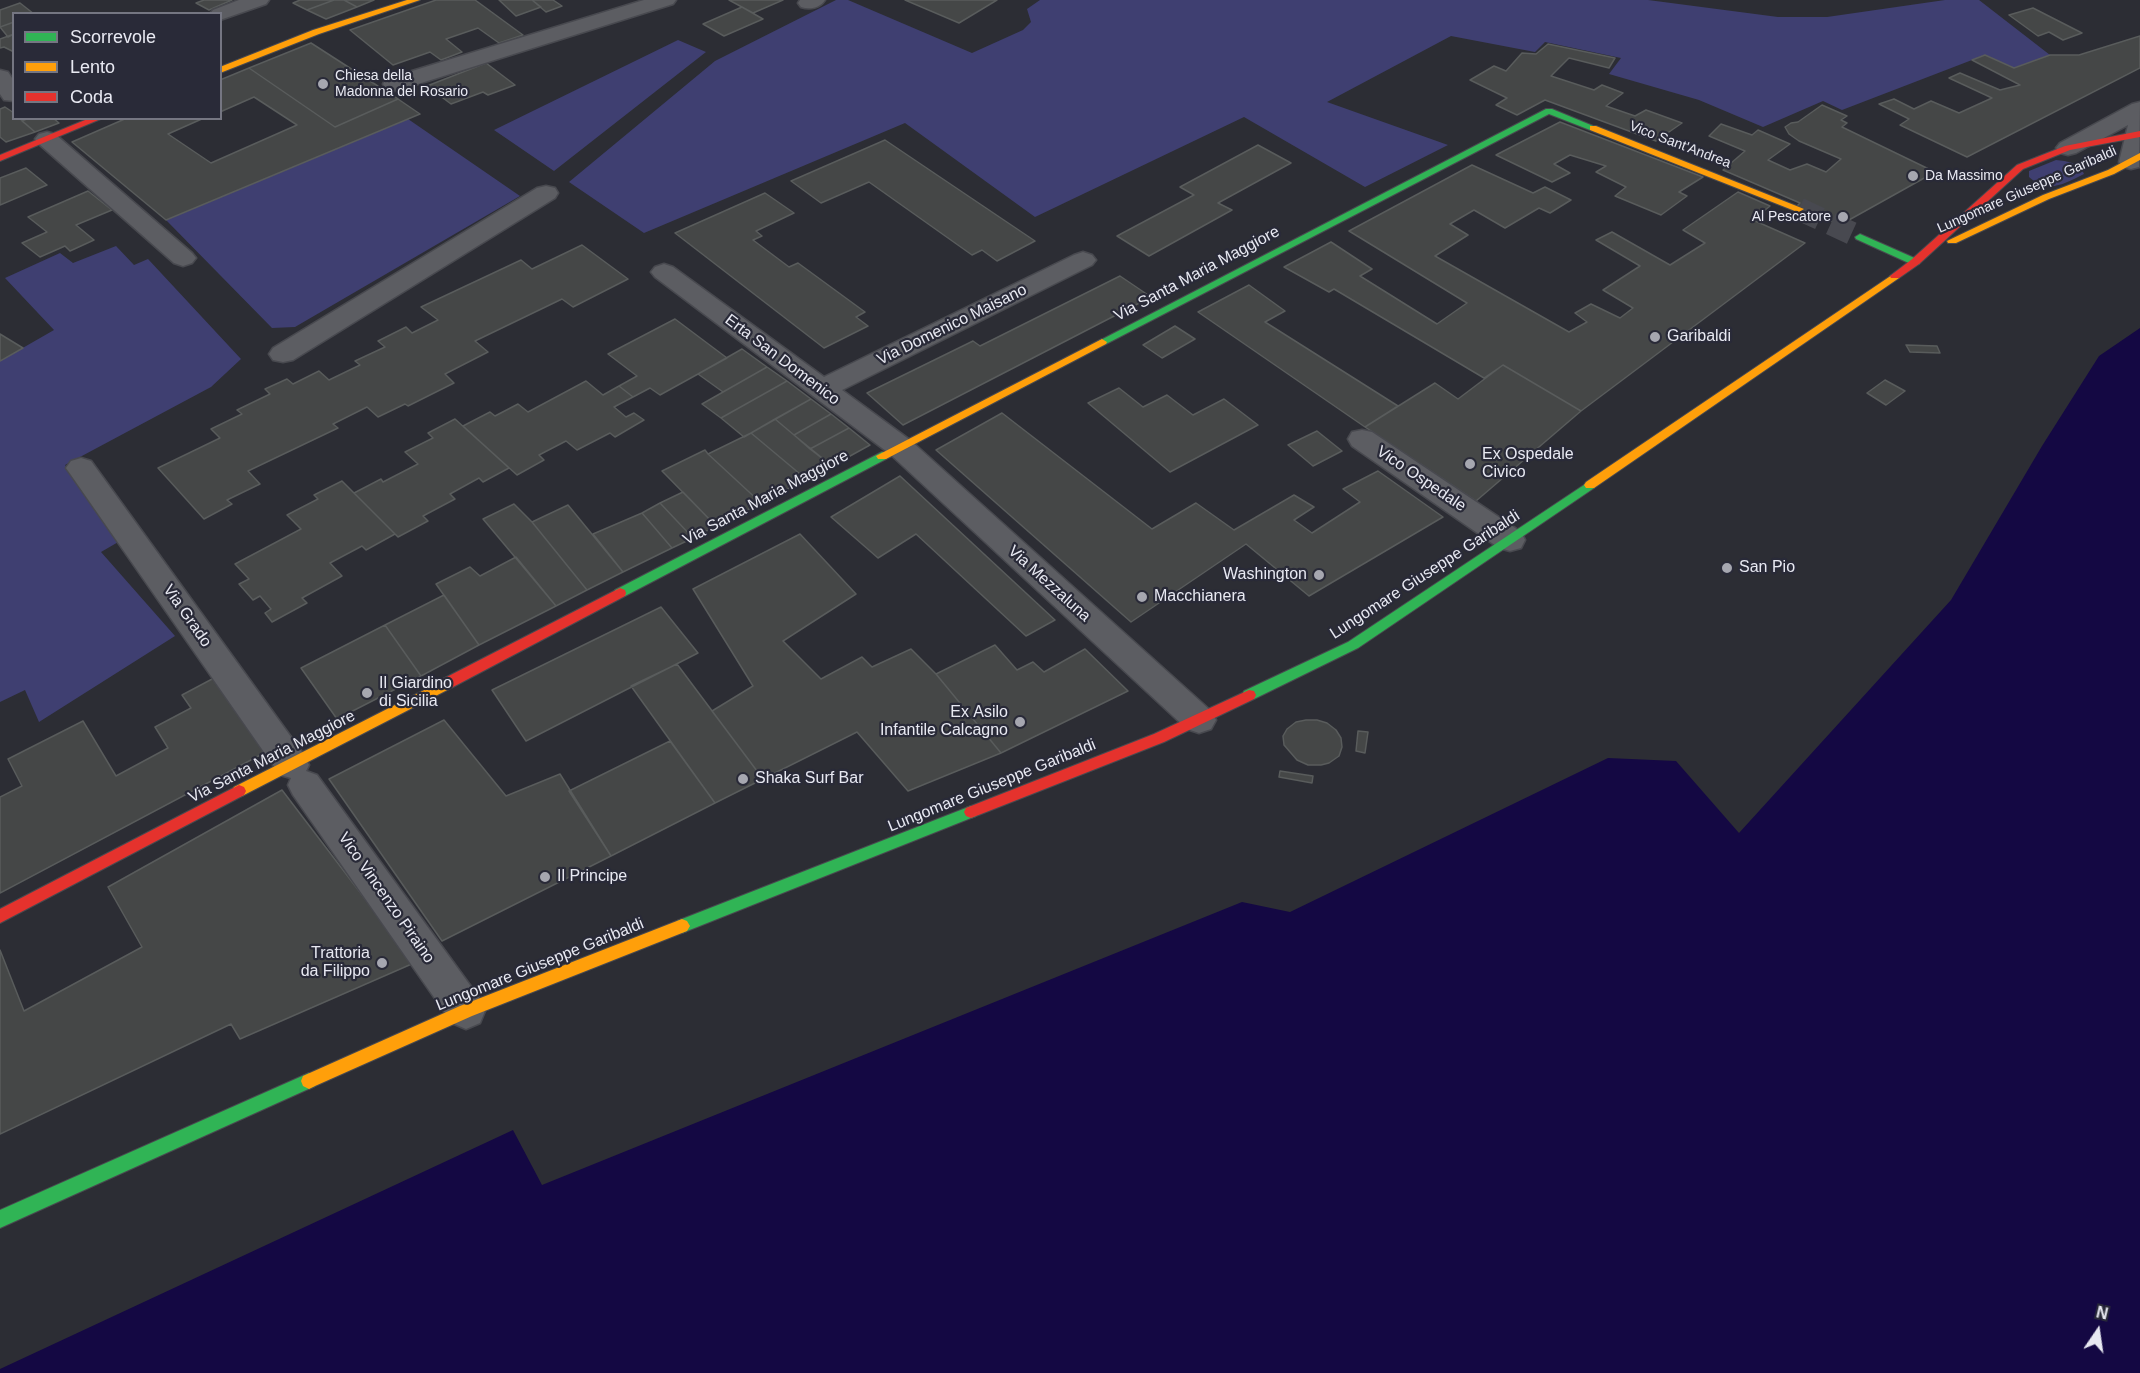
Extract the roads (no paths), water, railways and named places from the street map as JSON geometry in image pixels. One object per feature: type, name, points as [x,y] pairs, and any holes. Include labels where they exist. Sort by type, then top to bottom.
[{"type":"street","points":[[222,14],[259,0]]},
{"type":"street","points":[[222,69],[316,32],[416,0]]},
{"type":"street","points":[[394,84],[666,0]]},
{"type":"street","points":[[2068,148],[2140,109]]},
{"type":"street","name":"Vico Sant'Andrea","points":[[1549,111],[1799,209]]},
{"type":"street","name":"Via Santa Maria Maggiore","points":[[0,916],[299,775],[900,447],[1549,111]]},
{"type":"street","points":[[0,158],[94,120]]},
{"type":"street","points":[[47,139],[183,258]]},
{"type":"street","points":[[2068,148],[2124,150]]},
{"type":"street","name":"Lungomare Giuseppe Garibaldi","points":[[0,1219],[466,1011],[1199,720],[1353,645],[1510,540],[1920,257],[2020,167],[2068,148],[2124,150]]},
{"type":"street","name":"Lungomare Giuseppe Garibaldi","points":[[1920,257],[2046,197],[2124,150]]},
{"type":"street","points":[[2009,176],[2026,190],[2046,197]]},
{"type":"street","points":[[283,354],[546,193]]},
{"type":"street","points":[[1860,237],[1920,257]]},
{"type":"street","name":"Via Domenico Maisano","points":[[822,389],[1083,260]]},
{"type":"street","name":"Erta San Domenico","points":[[664,272],[900,447]]},
{"type":"street","name":"Vico Ospedale","points":[[1362,439],[1510,540]]},
{"type":"street","name":"Via Mezzaluna","points":[[900,447],[1199,720]]},
{"type":"street","name":"Via Grado","points":[[81,468],[299,775]]},
{"type":"street","name":"Vico Vincenzo Piraino","points":[[299,775],[466,1011]]},
{"type":"tunnel","points":[[1799,209],[1860,237]]},
{"type":"place","name":"Chiesa della Madonna del Rosario","points":[[323,84]]},
{"type":"place","name":"Da Massimo","points":[[1913,176]]},
{"type":"place","name":"Al Pescatore","points":[[1843,217]]},
{"type":"place","name":"Garibaldi","points":[[1655,337]]},
{"type":"place","name":"Ex Ospedale Civico","points":[[1470,464]]},
{"type":"place","name":"San Pio","points":[[1727,568]]},
{"type":"place","name":"Washington","points":[[1319,575]]},
{"type":"place","name":"Macchianera","points":[[1142,597]]},
{"type":"place","name":"Il Giardino di Sicilia","points":[[367,693]]},
{"type":"place","name":"Ex Asilo Infantile Calcagno","points":[[1020,722]]},
{"type":"place","name":"Shaka Surf Bar","points":[[743,779]]},
{"type":"place","name":"Il Principe","points":[[545,877]]},
{"type":"place","name":"Trattoria da Filippo","points":[[382,963]]}]
